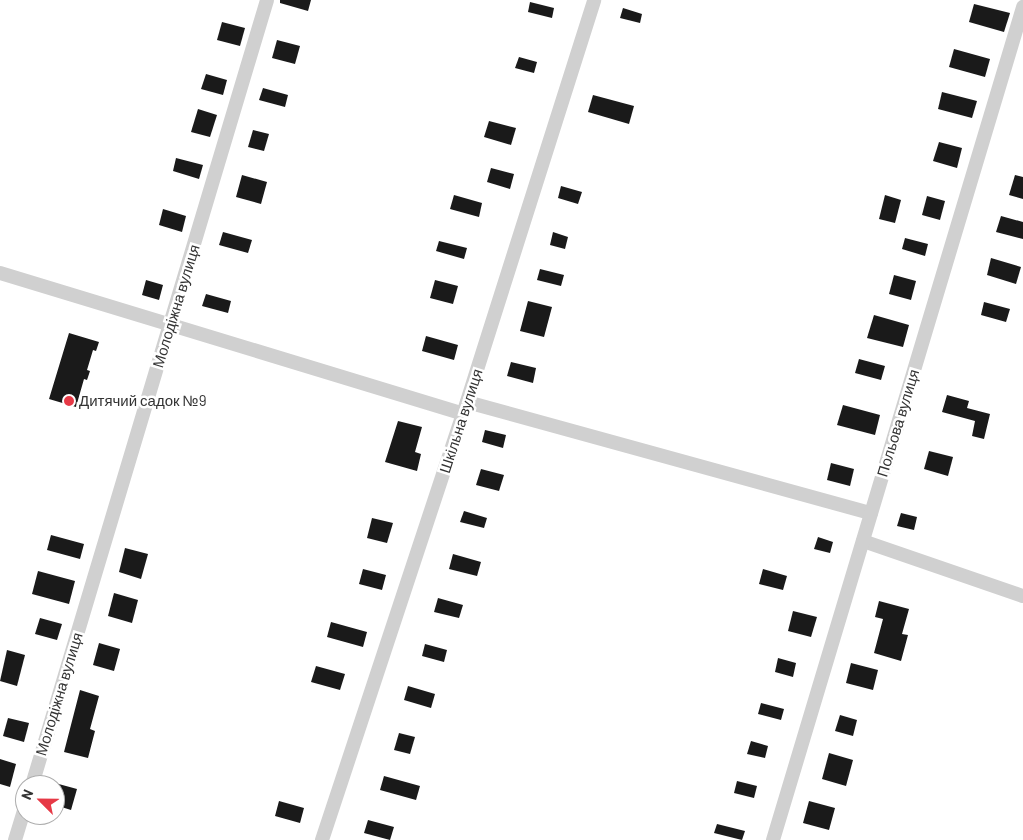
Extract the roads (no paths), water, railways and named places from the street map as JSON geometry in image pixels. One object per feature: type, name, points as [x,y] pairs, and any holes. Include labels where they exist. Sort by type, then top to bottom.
[{"type":"street","name":"Молодіжна вулиця","points":[[35,775],[267,0]]},
{"type":"street","name":"Шкільна вулиця","points":[[322,840],[465,408],[594,0]]},
{"type":"street","name":"Польова вулиця","points":[[773,840],[1023,7]]},
{"type":"street","points":[[0,274],[170,325],[465,408],[871,513]]},
{"type":"street","points":[[863,541],[1023,596]]},
{"type":"street","points":[[15,840],[20,825]]},
{"type":"place","name":"Дитячий садок №9","points":[[69,401]]}]
